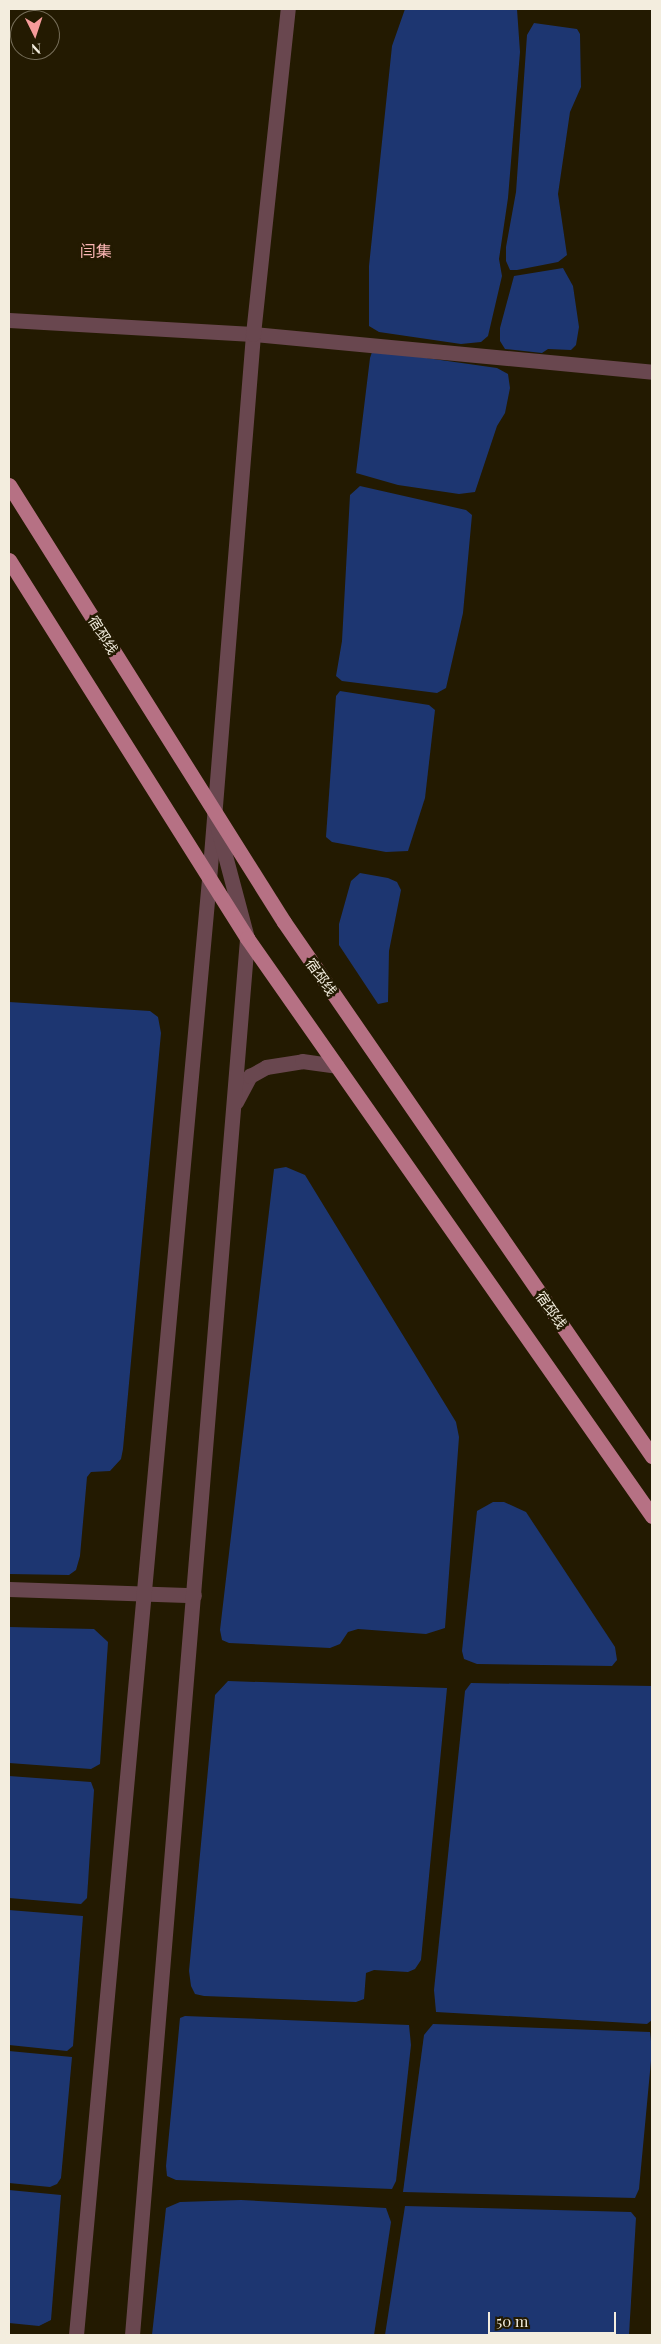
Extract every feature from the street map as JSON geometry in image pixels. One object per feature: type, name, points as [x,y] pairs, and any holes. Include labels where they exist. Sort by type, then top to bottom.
[{"type":"main road","name":"宿邳线","points":[[9,485],[284,922],[652,1456]]},
{"type":"main road","points":[[9,560],[247,938],[652,1516]]},
{"type":"street","points":[[76,2335],[210,880],[213,810],[253,334],[288,9]]},
{"type":"street","points":[[9,320],[253,334],[652,372]]},
{"type":"street","points":[[132,2335],[247,938],[213,810]]},
{"type":"street","points":[[233,1108],[250,1076],[266,1067],[302,1061],[337,1066]]},
{"type":"street","points":[[9,1589],[194,1594]]},
{"type":"water","points":[[405,9],[517,9],[520,52],[508,198],[499,259],[502,276],[488,336],[481,342],[461,344],[379,332],[369,326],[369,266],[392,46]]},
{"type":"water","points":[[534,23],[577,29],[580,34],[581,87],[570,112],[558,194],[567,255],[558,262],[510,270],[506,261],[506,247],[516,192],[527,35]]},
{"type":"water","points":[[563,268],[573,286],[579,327],[576,345],[571,350],[548,349],[542,353],[505,349],[500,341],[500,328],[514,276]]},
{"type":"water","points":[[377,351],[497,368],[508,374],[510,388],[505,413],[497,426],[475,492],[459,494],[398,485],[356,473],[370,358],[372,352]]},
{"type":"water","points":[[360,486],[466,510],[472,515],[463,613],[446,688],[437,693],[342,681],[336,676],[342,641],[350,495]]},
{"type":"water","points":[[340,691],[429,705],[435,710],[425,798],[408,851],[386,852],[332,842],[326,837],[336,696]]},
{"type":"water","points":[[360,873],[388,878],[397,882],[401,890],[389,951],[388,1002],[378,1004],[339,945],[339,924],[351,881]]},
{"type":"water","points":[[9,1002],[150,1011],[158,1017],[161,1033],[123,1449],[121,1459],[110,1471],[91,1472],[87,1477],[80,1556],[76,1570],[69,1575],[9,1574]]},
{"type":"water","points":[[286,1167],[305,1175],[456,1422],[459,1437],[445,1628],[426,1634],[358,1629],[348,1632],[340,1644],[330,1648],[229,1643],[222,1640],[220,1630],[274,1169]]},
{"type":"water","points":[[493,1502],[504,1502],[526,1512],[615,1647],[617,1660],[612,1666],[477,1664],[464,1659],[462,1651],[477,1511]]},
{"type":"water","points":[[9,1627],[94,1629],[108,1642],[100,1764],[91,1769],[9,1763]]},
{"type":"water","points":[[228,1681],[447,1688],[421,1960],[415,1969],[408,1972],[374,1970],[366,1973],[364,1999],[356,2002],[204,1996],[195,1994],[191,1986],[189,1971],[215,1695]]},
{"type":"water","points":[[471,1683],[652,1686],[652,2020],[647,2024],[436,2012],[434,1990],[465,1691]]},
{"type":"water","points":[[9,1776],[91,1782],[94,1790],[87,1898],[81,1904],[9,1898]]},
{"type":"water","points":[[9,1910],[83,1916],[73,2046],[67,2051],[9,2045]]},
{"type":"water","points":[[185,2016],[409,2025],[411,2045],[396,2181],[392,2189],[176,2180],[167,2176],[166,2166],[180,2018]]},
{"type":"water","points":[[433,2024],[650,2032],[652,2050],[639,2189],[635,2198],[403,2192],[424,2035]]},
{"type":"water","points":[[9,2051],[72,2057],[61,2178],[57,2184],[50,2187],[9,2183]]},
{"type":"water","points":[[9,2190],[61,2195],[51,2320],[39,2326],[9,2323]]},
{"type":"water","points":[[241,2200],[386,2208],[391,2222],[374,2335],[152,2335],[166,2208],[180,2202]]},
{"type":"water","points":[[405,2206],[631,2212],[636,2218],[629,2335],[385,2335]]},
{"type":"district","name":"闫集","points":[[96,251]]}]
